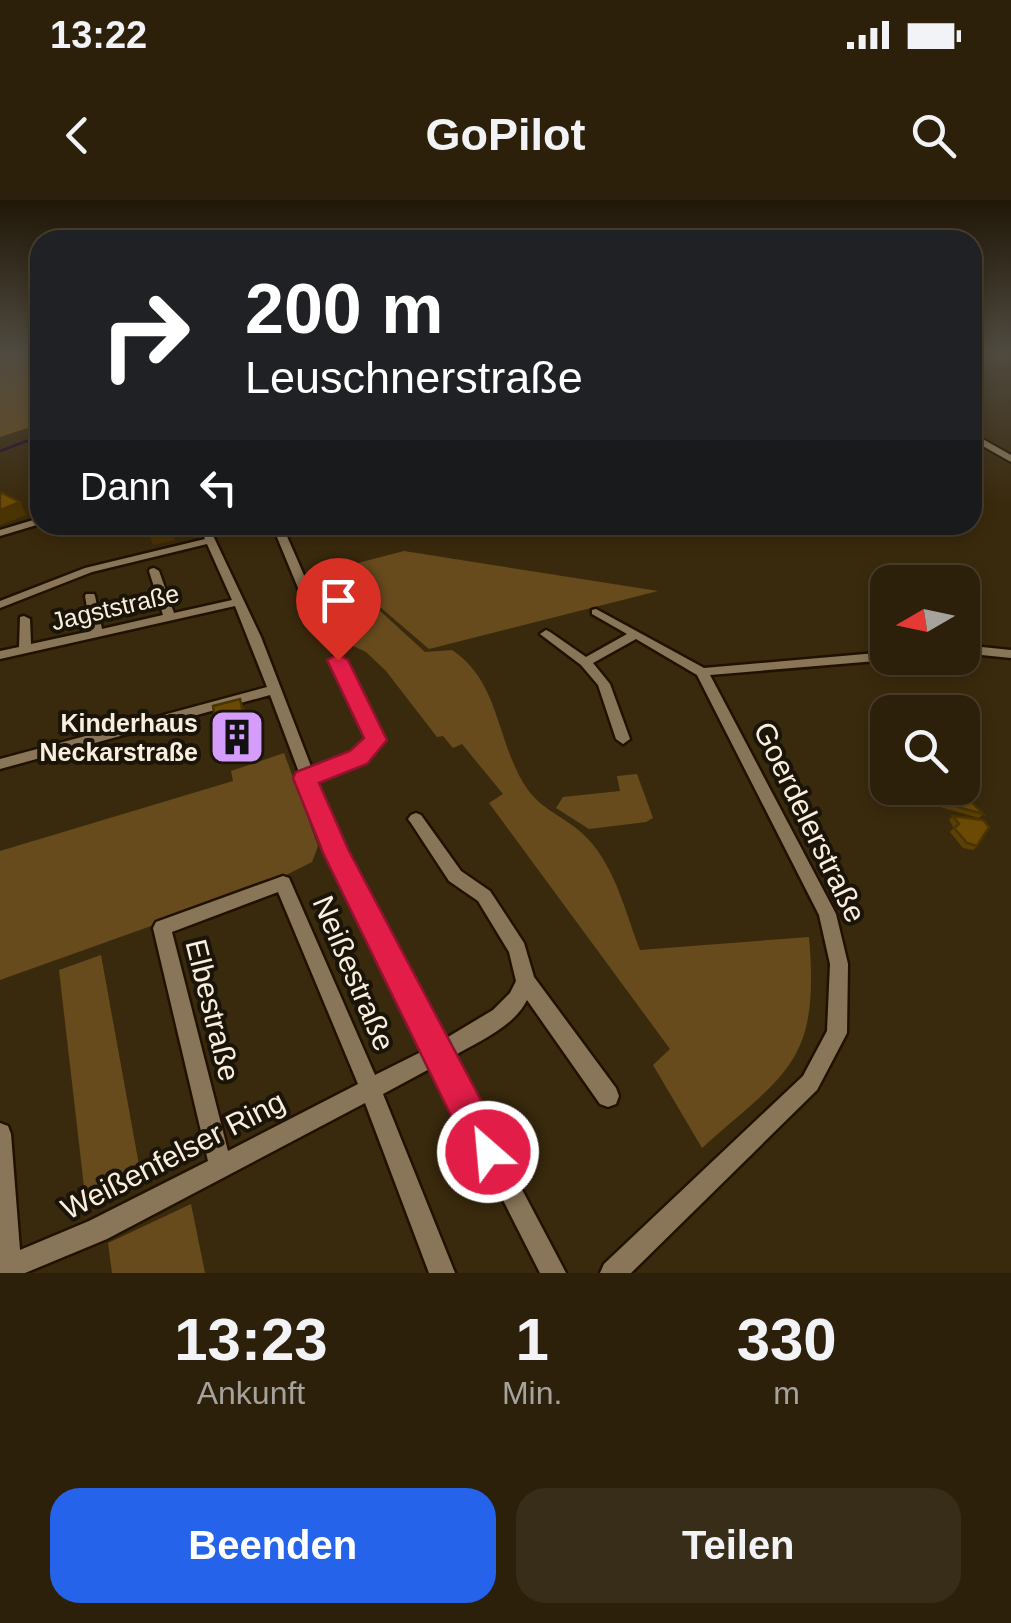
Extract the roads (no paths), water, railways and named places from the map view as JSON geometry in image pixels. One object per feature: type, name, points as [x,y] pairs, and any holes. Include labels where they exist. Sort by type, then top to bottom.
[{"type":"street","points":[[982,442],[1011,459]]},
{"type":"street","points":[[0,534],[30,524]]},
{"type":"street","points":[[207,535],[275,690],[337,855],[552,1273]]},
{"type":"street","points":[[282,535],[314,612]]},
{"type":"street","points":[[0,605],[88,570],[210,541]]},
{"type":"street","points":[[154,572],[170,618]]},
{"type":"street","points":[[90,596],[98,634]]},
{"type":"street","name":"Jagststraße","points":[[0,655],[239,602]]},
{"type":"street","points":[[596,612],[632,636],[702,672],[870,658]]},
{"type":"street","points":[[24,620],[25,651]]},
{"type":"street","points":[[546,634],[585,662],[604,684],[623,740]]},
{"type":"street","points":[[585,662],[632,636]]},
{"type":"street","points":[[980,651],[1011,654]]},
{"type":"street","points":[[305,778],[358,758],[376,740],[338,660]]},
{"type":"street","name":"Goerdelerstraße","points":[[613,1273],[810,1083],[837,1033],[839,964],[827,914],[702,672]]},
{"type":"street","points":[[0,764],[275,690]]},
{"type":"street","points":[[416,820],[454,876],[484,896],[518,948],[525,981],[608,1096]]},
{"type":"street","name":"Elbestraße","points":[[220,1165],[162,928],[283,882]]},
{"type":"street","name":"Neißestraße","points":[[283,882],[370,1088]]},
{"type":"street","name":"Weißenfelser Ring","points":[[4,1268],[98,1230],[438,1054],[500,1017],[516,1000],[525,981]]},
{"type":"street","points":[[370,1088],[442,1273]]},
{"type":"street","points":[[0,1134],[4,1268]]},
{"type":"waterway","points":[[0,451],[30,440]]},
{"type":"place","name":"Kinderhaus Neckarstraße","points":[[237,737]]}]
